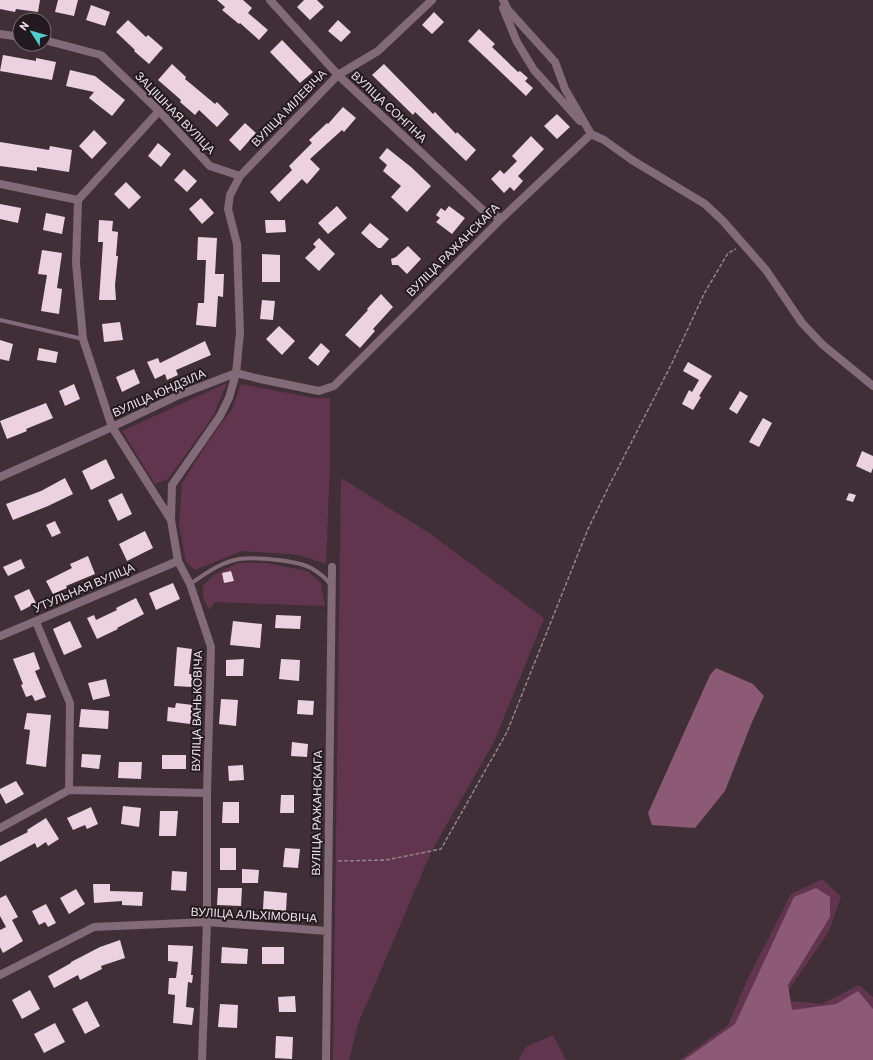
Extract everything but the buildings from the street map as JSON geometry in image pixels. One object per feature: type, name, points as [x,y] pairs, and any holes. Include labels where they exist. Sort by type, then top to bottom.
[{"type":"street","name":"ВУЛІЦА СОНГІНА","points":[[270,0],[338,75],[486,213],[502,218]]},
{"type":"street","name":"ВУЛІЦА МІЛЕВІЧА","points":[[240,176],[338,75],[378,51],[432,0]]},
{"type":"street","points":[[499,0],[518,42],[534,70],[591,134],[604,140],[632,160],[705,204],[723,221],[766,270],[802,323],[823,345],[873,386]]},
{"type":"street","points":[[503,0],[508,10],[555,62],[565,89],[591,134]]},
{"type":"street","points":[[0,34],[12,36]]},
{"type":"street","name":"ЗАЦІШНАЯ ВУЛІЦА","points":[[52,42],[101,55],[159,111],[210,166],[240,176]]},
{"type":"street","points":[[0,184],[78,200],[159,111]]},
{"type":"street","name":"ВУЛІЦА РАЖАНСКАГА","points":[[236,373],[319,391],[334,386],[502,218],[591,134]]},
{"type":"street","points":[[171,520],[172,485],[220,416],[229,398],[236,373],[240,333],[237,244],[228,209],[230,195],[240,176]]},
{"type":"street","name":"ВУЛІЦА ВАНЬКОВІЧА","points":[[78,200],[76,262],[82,339],[112,427],[171,520],[178,561],[190,584],[211,647],[207,922],[202,1060]]},
{"type":"street","name":"ВУЛІЦА ЮНДЗІЛА","points":[[0,477],[179,395],[236,373]]},
{"type":"street","name":"УТУЛЬНАЯ ВУЛІЦА","points":[[0,636],[178,561]]},
{"type":"street","name":"ВУЛІЦА РАЖАНСКАГА","points":[[326,1060],[332,567]]},
{"type":"street","points":[[36,622],[70,703],[69,790]]},
{"type":"street","points":[[0,828],[69,790],[208,792]]},
{"type":"street","name":"ВУЛІЦА АЛЬХІМОВІЧА","points":[[0,975],[94,927],[207,922],[327,931]]},
{"type":"lane","points":[[0,320],[82,339]]},
{"type":"lane","points":[[190,584],[216,567],[238,559],[263,559],[293,563],[311,568],[326,578],[332,586]]},
{"type":"path","points":[[328,862],[386,860],[441,849],[507,732],[588,529],[672,363],[704,294],[728,253],[745,245]]},
{"type":"shaded area","points":[[227,383],[213,416],[168,479],[155,484],[122,431]]},
{"type":"shaded area","points":[[241,384],[314,398],[330,398],[330,463],[326,564],[299,555],[242,551],[195,570],[186,562],[179,526],[182,483],[208,442],[232,409]]},
{"type":"shaded area","points":[[341,478],[429,533],[544,618],[494,742],[432,850],[358,1024],[349,1060],[333,1060]]},
{"type":"shaded area","points":[[238,563],[266,563],[307,571],[321,583],[325,606],[215,602],[209,610],[203,597],[203,586],[214,575]],"holes":[[[231,571],[234,581],[224,583],[222,573]]]},
{"type":"shaded area","points":[[716,668],[753,684],[764,696],[752,722],[725,791],[695,828],[652,825],[648,813],[710,675]]},
{"type":"shaded area","points":[[822,879],[841,897],[829,931],[782,1000],[822,1004],[859,985],[873,997],[873,1060],[680,1060],[728,1025],[747,980],[791,894]]},
{"type":"shaded area","points":[[816,888],[830,897],[830,917],[788,985],[792,1010],[836,1004],[858,991],[873,1009],[873,1060],[684,1060],[735,1024],[794,897]]},
{"type":"shaded area","points":[[553,1035],[566,1060],[518,1060],[526,1047]]}]
